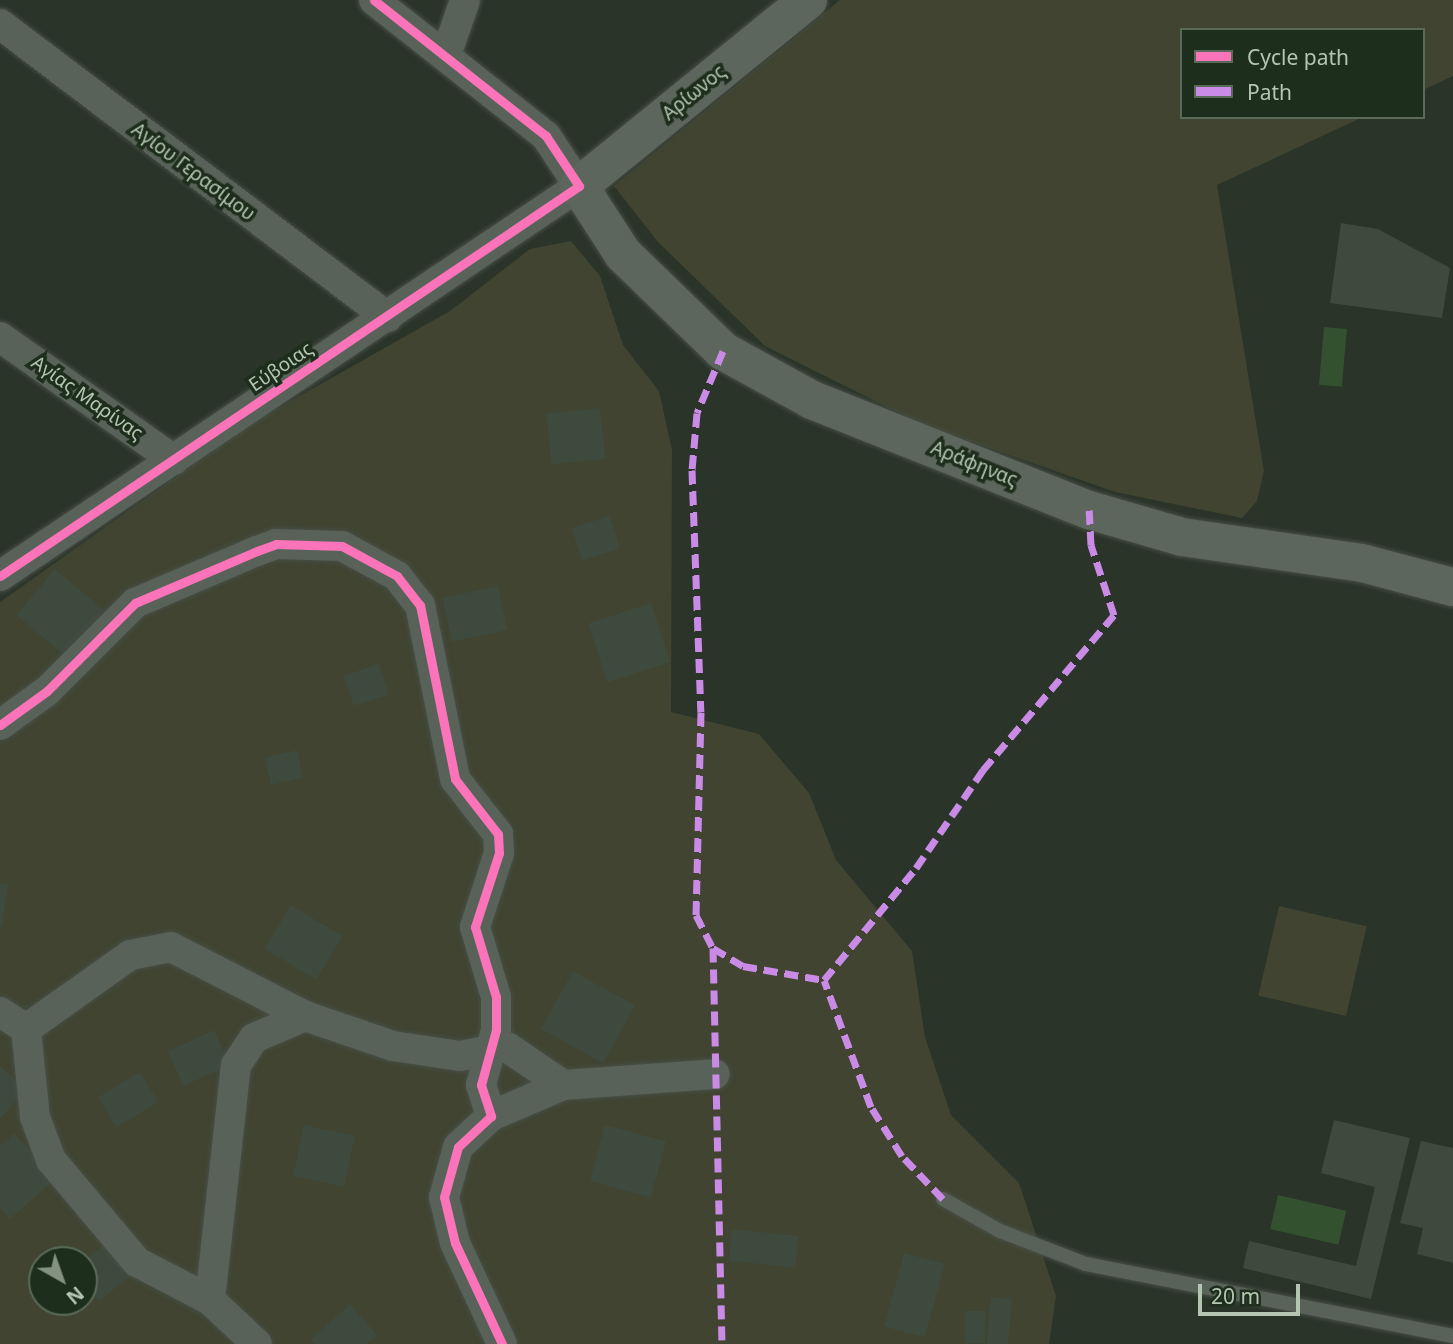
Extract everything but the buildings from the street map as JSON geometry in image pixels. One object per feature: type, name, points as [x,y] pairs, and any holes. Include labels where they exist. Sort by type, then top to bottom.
[{"type":"main road","name":"Αρίωνος","points":[[579,186],[808,0]]},
{"type":"main road","name":"Αράφηνας","points":[[579,186],[623,254],[685,316],[723,351],[811,400],[1089,510],[1168,533],[1362,563],[1453,587]]},
{"type":"street","points":[[374,0],[546,136],[579,186]]},
{"type":"street","points":[[446,55],[465,0]]},
{"type":"street","name":"Αγίου Γερασίμου","points":[[0,24],[388,317]]},
{"type":"street","name":"Εύβοιας","points":[[1,573],[388,317],[579,186]]},
{"type":"street","name":"Αγίας Μαρίνας","points":[[0,337],[174,460]]},
{"type":"street","points":[[0,725],[47,691],[135,603],[276,544],[342,545],[368,555],[397,576],[419,605],[455,779],[498,834],[499,853],[475,927],[496,996],[481,1085],[491,1116]]},
{"type":"street","points":[[26,1030],[130,955],[154,947],[171,947],[304,1016],[432,1054],[474,1054],[489,1047],[529,1057],[563,1085]]},
{"type":"street","points":[[0,1012],[26,1030],[35,1117],[51,1160],[137,1262],[210,1300],[257,1344]]},
{"type":"street","points":[[210,1300],[236,1065],[254,1038],[304,1016]]},
{"type":"street","points":[[502,1344],[455,1243],[444,1197],[458,1147],[491,1116],[563,1085],[715,1074]]},
{"type":"lane","points":[[943,1199],[1000,1231],[1086,1264],[1453,1336]]},
{"type":"shaded area","points":[[840,0],[1453,0],[1453,76],[1425,89],[1425,28],[1180,28],[1180,119],[1359,119],[1217,185],[1264,471],[1257,501],[1242,518],[1115,492],[921,424],[765,346],[658,242],[614,186]]},
{"type":"shaded area","points":[[571,241],[600,276],[623,345],[659,391],[672,450],[671,712],[759,734],[809,793],[836,860],[912,951],[925,1037],[951,1115],[1019,1183],[1056,1296],[1049,1344],[0,1344],[0,602],[252,423],[450,311],[530,249]]},
{"type":"shaded area","points":[[1324,327],[1347,329],[1342,387],[1319,385]]},
{"type":"shaded area","points":[[1279,906],[1367,926],[1346,1016],[1258,996]]},
{"type":"shaded area","points":[[1278,1195],[1346,1211],[1338,1245],[1270,1229]]},
{"type":"marked path","points":[[723,351],[697,413],[692,470],[701,712],[696,915],[713,948],[743,966],[824,980]]},
{"type":"marked path","points":[[943,1199],[902,1156],[871,1107],[824,980],[916,868],[983,770],[1114,615],[1091,545],[1089,510]]},
{"type":"marked path","points":[[713,948],[722,1344]]},
{"type":"cycle path","points":[[0,576],[579,186],[546,136],[374,0]]},
{"type":"cycle path","points":[[0,725],[47,691],[135,603],[257,551],[276,544],[342,546],[397,576],[420,605],[455,779],[498,834],[499,853],[475,927],[496,997],[496,1030],[481,1085],[491,1116],[458,1147],[444,1197],[455,1243],[502,1344]]}]
